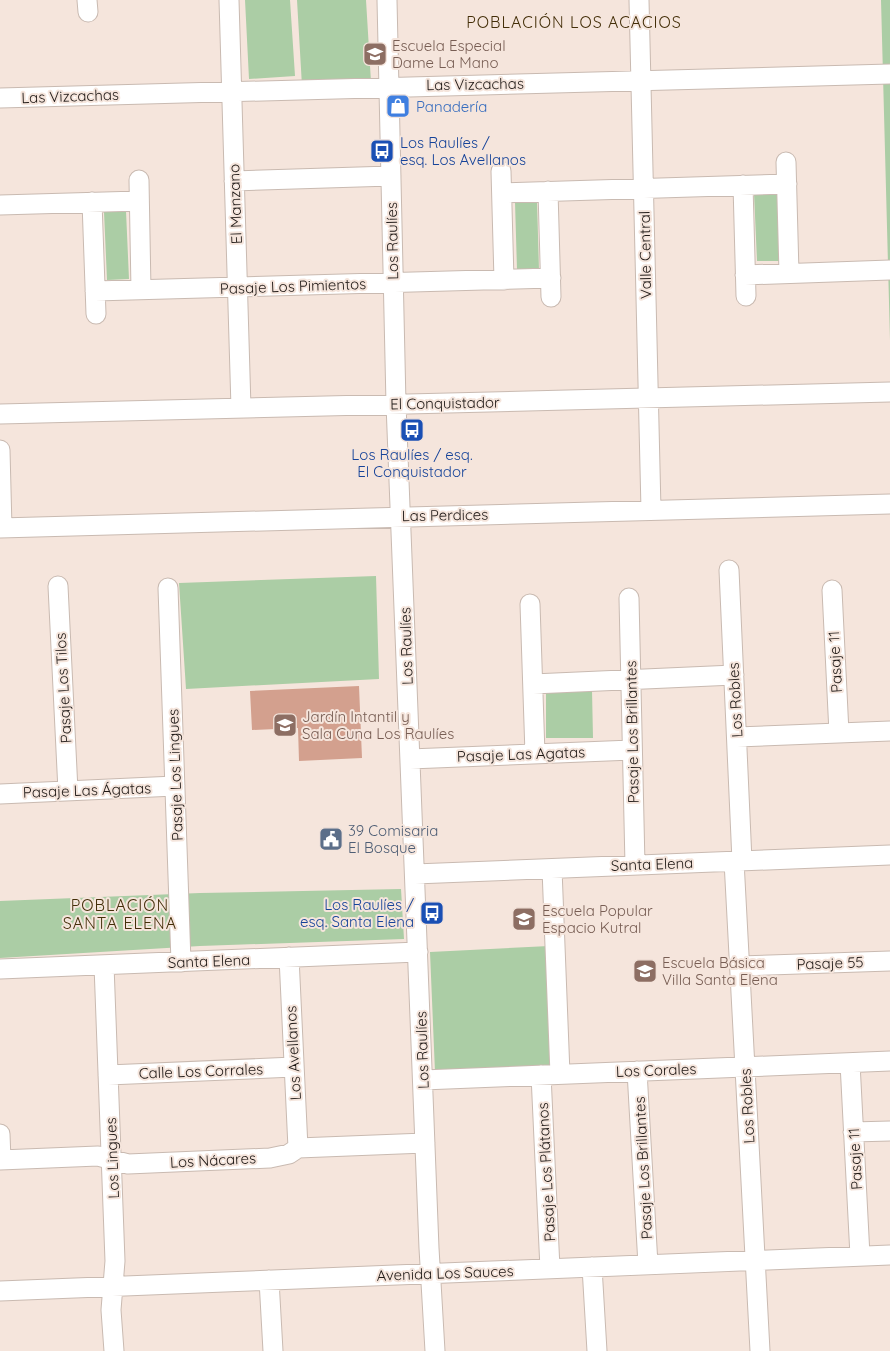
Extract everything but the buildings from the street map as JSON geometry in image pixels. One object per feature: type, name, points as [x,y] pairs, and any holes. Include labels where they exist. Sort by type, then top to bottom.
[{"type":"street","name":"El Manzano","points":[[229,0],[241,408]]},
{"type":"street","name":"Los Raulíes","points":[[387,0],[396,404],[430,1274],[435,1351]]},
{"type":"street","name":"Valle Central","points":[[639,0],[651,510]]},
{"type":"street","name":"Las Vizcachas","points":[[0,98],[890,74]]},
{"type":"street","points":[[786,162],[789,273]]},
{"type":"street","points":[[501,171],[504,280]]},
{"type":"street","points":[[234,181],[391,176]]},
{"type":"street","points":[[139,180],[141,290]]},
{"type":"street","points":[[502,193],[787,184]]},
{"type":"street","points":[[743,185],[746,296]]},
{"type":"street","name":"Pasaje Los Pimientos","points":[[96,291],[504,280],[551,287],[548,192]]},
{"type":"street","points":[[0,205],[139,201]]},
{"type":"street","points":[[92,202],[96,314]]},
{"type":"street","points":[[746,275],[890,270]]},
{"type":"street","name":"El Conquistador","points":[[0,414],[890,392]]},
{"type":"street","points":[[0,450],[1,528]]},
{"type":"street","name":"Las Perdices","points":[[1,528],[890,504]]},
{"type":"street","name":"Los Robles","points":[[729,570],[736,737],[739,966],[760,1351]]},
{"type":"street","name":"Pasaje Los Tilos","points":[[58,586],[68,791]]},
{"type":"street","name":"Pasaje Los Lingues","points":[[168,588],[181,962]]},
{"type":"street","name":"Pasaje 11","points":[[832,590],[838,733]]},
{"type":"street","name":"Pasaje Los Brillantes","points":[[629,598],[635,865]]},
{"type":"street","points":[[530,604],[536,754]]},
{"type":"street","points":[[533,684],[734,675]]},
{"type":"street","points":[[736,737],[890,730]]},
{"type":"street","name":"Pasaje Las Agatas","points":[[410,759],[632,750]]},
{"type":"street","name":"Pasaje Las Ágatas","points":[[0,794],[175,786]]},
{"type":"street","name":"Santa Elena","points":[[415,874],[890,854]]},
{"type":"street","points":[[552,869],[560,1074]]},
{"type":"street","name":"Santa Elena","points":[[0,969],[418,952]]},
{"type":"street","name":"Los Avellanos","points":[[289,957],[298,1148]]},
{"type":"street","name":"Pasaje 55","points":[[739,966],[890,960]]},
{"type":"street","name":"Los Lingues","points":[[104,965],[116,1264],[111,1310],[114,1351]]},
{"type":"street","name":"Los Corales","points":[[423,1080],[890,1061]]},
{"type":"street","name":"Pasaje 11","points":[[850,1063],[860,1256]]},
{"type":"street","name":"Calle Los Corrales","points":[[108,1075],[294,1067]]},
{"type":"street","name":"Pasaje Los Brillantes","points":[[638,1071],[648,1264]]},
{"type":"street","name":"Pasaje Los Plátanos","points":[[541,1075],[550,1269]]},
{"type":"street","points":[[854,1132],[890,1131]]},
{"type":"street","points":[[0,1134],[0,1160]]},
{"type":"street","name":"Los Nácares","points":[[0,1160],[98,1156],[128,1164],[270,1158],[289,1154],[298,1148],[425,1143]]},
{"type":"street","name":"Avenida Los Sauces","points":[[0,1291],[890,1255]]},
{"type":"street","points":[[592,1267],[597,1351]]},
{"type":"street","points":[[269,1280],[273,1351]]},
{"type":"green space","points":[[245,0],[290,0],[295,76],[249,79]]},
{"type":"green space","points":[[297,0],[366,0],[371,82],[302,86]]},
{"type":"green space","points":[[881,0],[890,0],[890,340]]},
{"type":"green space","points":[[777,192],[779,261],[757,261],[754,193]]},
{"type":"green space","points":[[537,201],[539,270],[517,270],[515,202]]},
{"type":"green space","points":[[126,211],[129,279],[107,280],[104,212]]},
{"type":"green space","points":[[376,576],[379,679],[186,689],[179,583]]},
{"type":"green space","points":[[546,690],[592,690],[593,738],[546,738]]},
{"type":"green space","points":[[401,889],[404,939],[200,946],[0,958],[0,901],[200,893]]},
{"type":"green space","points":[[549,946],[554,1066],[435,1072],[430,952]]},
{"type":"place","name":"Escuela Especial Dame La Mano","points":[[375,54]]},
{"type":"place","name":"Panadería","points":[[398,106]]},
{"type":"place","name":"Los Raulíes / esq. Los Avellanos","points":[[382,151]]},
{"type":"place","name":"Los Raulíes / esq. El Conquistador","points":[[412,430]]},
{"type":"place","name":"Jardín Intantil y Sala Cuna Los Raulíes","points":[[285,725]]},
{"type":"place","name":"39 Comisaria El Bosque","points":[[331,839]]},
{"type":"place","name":"Los Raulíes / esq. Santa Elena","points":[[432,913]]},
{"type":"place","name":"Escuela Popular Espacio Kutral","points":[[524,919]]},
{"type":"place","name":"Escuela Básica Villa Santa Elena","points":[[645,971]]},
{"type":"district","name":"POBLACIÓN LOS ACACIOS","points":[[574,22]]},
{"type":"district","name":"POBLACIÓN SANTA ELENA","points":[[120,914]]}]
